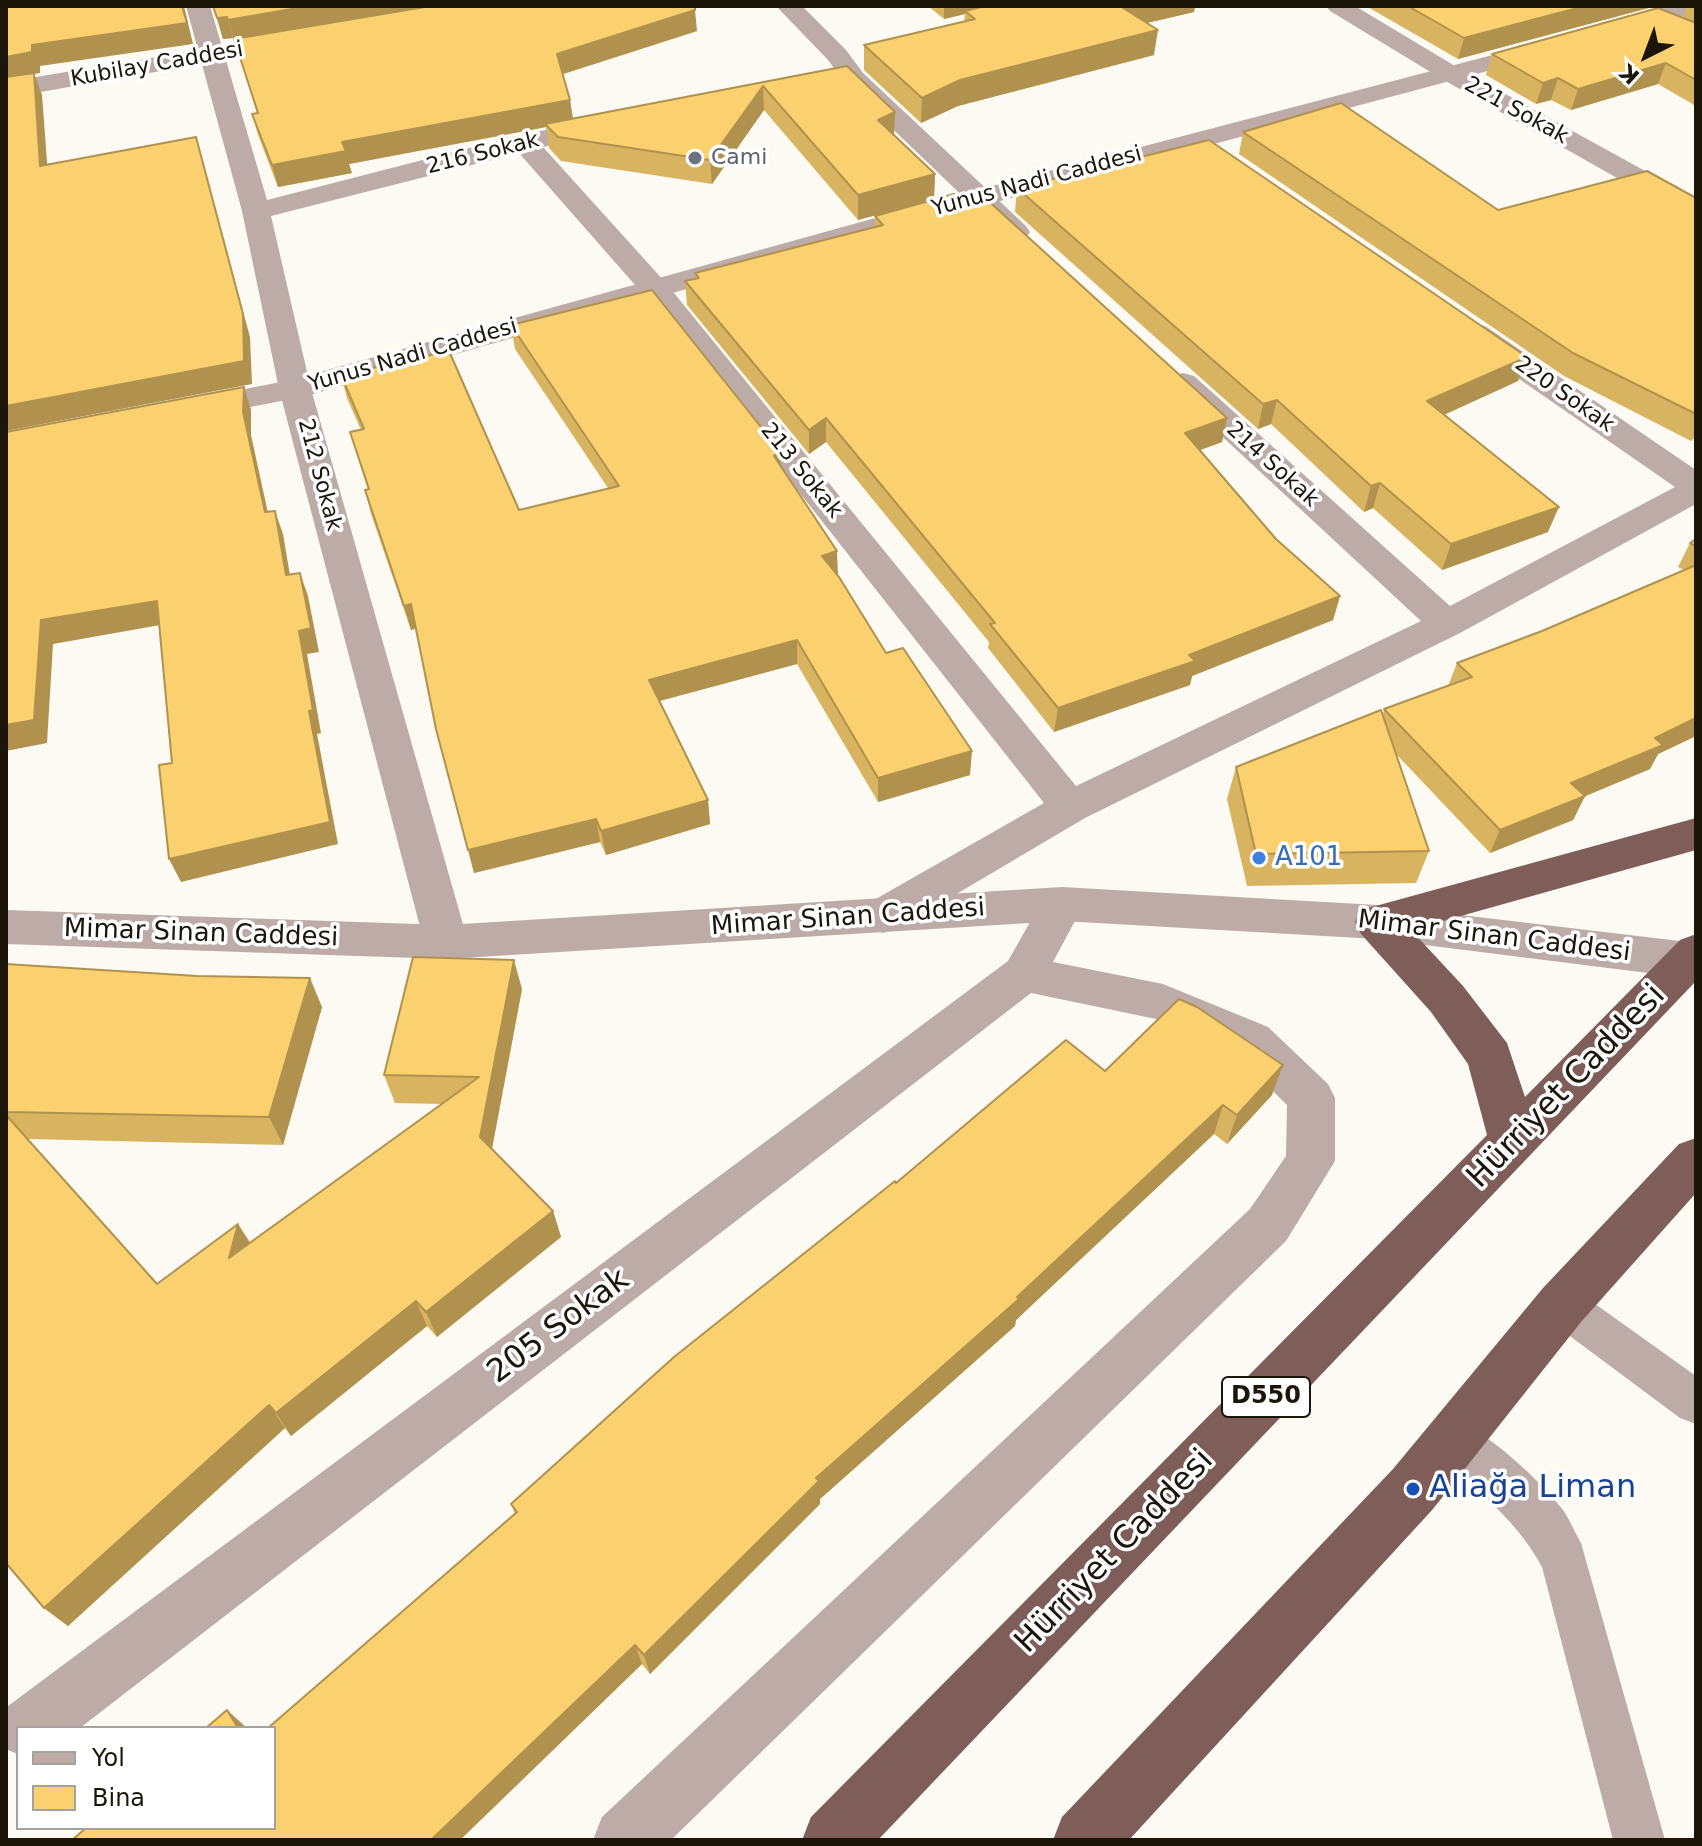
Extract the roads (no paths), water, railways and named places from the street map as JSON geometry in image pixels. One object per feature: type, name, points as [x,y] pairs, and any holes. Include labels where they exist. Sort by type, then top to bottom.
[{"type":"highway","points":[[1513,1143],[1490,1057],[1447,999],[1377,922],[1696,834]]},
{"type":"highway","name":"Hürriyet Caddesi","points":[[834,1840],[1693,958]]},
{"type":"highway","points":[[1085,1840],[1413,1489],[1562,1305],[1696,1159]]},
{"type":"street","name":"212 Sokak","points":[[198,6],[256,211],[295,389],[446,942]]},
{"type":"street","points":[[788,6],[979,198],[1037,251]]},
{"type":"street","name":"221 Sokak","points":[[1338,6],[1451,74],[1696,211]]},
{"type":"street","name":"Yunus Nadi Caddesi","points":[[158,415],[295,389],[979,198],[1451,74],[1695,6]]},
{"type":"street","points":[[1653,18],[1685,33]]},
{"type":"street","name":"Kubilay Caddesi","points":[[6,90],[316,37]]},
{"type":"street","name":"216 Sokak","points":[[256,211],[524,142],[584,131]]},
{"type":"street","points":[[1195,140],[1234,166]]},
{"type":"street","name":"213 Sokak","points":[[524,142],[654,288],[1070,807]]},
{"type":"street","name":"220 Sokak","points":[[1452,317],[1696,488]]},
{"type":"street","name":"214 Sokak","points":[[1166,368],[1447,624]]},
{"type":"street","points":[[883,916],[1070,807],[1447,624],[1696,488]]},
{"type":"street","name":"Mimar Sinan Caddesi","points":[[6,927],[446,942],[1062,904],[1377,922],[1693,958]]},
{"type":"street","name":"205 Sokak","points":[[33,1726],[1024,974],[1062,904]]},
{"type":"street","points":[[625,1840],[1268,1225],[1310,1161],[1311,1098],[1252,1041],[1163,1002],[1024,974]]},
{"type":"street","points":[[6,1708],[18,1726]]},
{"type":"lane","points":[[1562,1305],[1696,1403]]},
{"type":"lane","points":[[1453,1441],[1505,1484],[1546,1527],[1564,1560],[1639,1840]]},
{"type":"place","name":"Cami","points":[[695,158]]},
{"type":"place","name":"A101","points":[[1259,858]]},
{"type":"place","name":"Aliağa Liman","points":[[1413,1489]]}]
